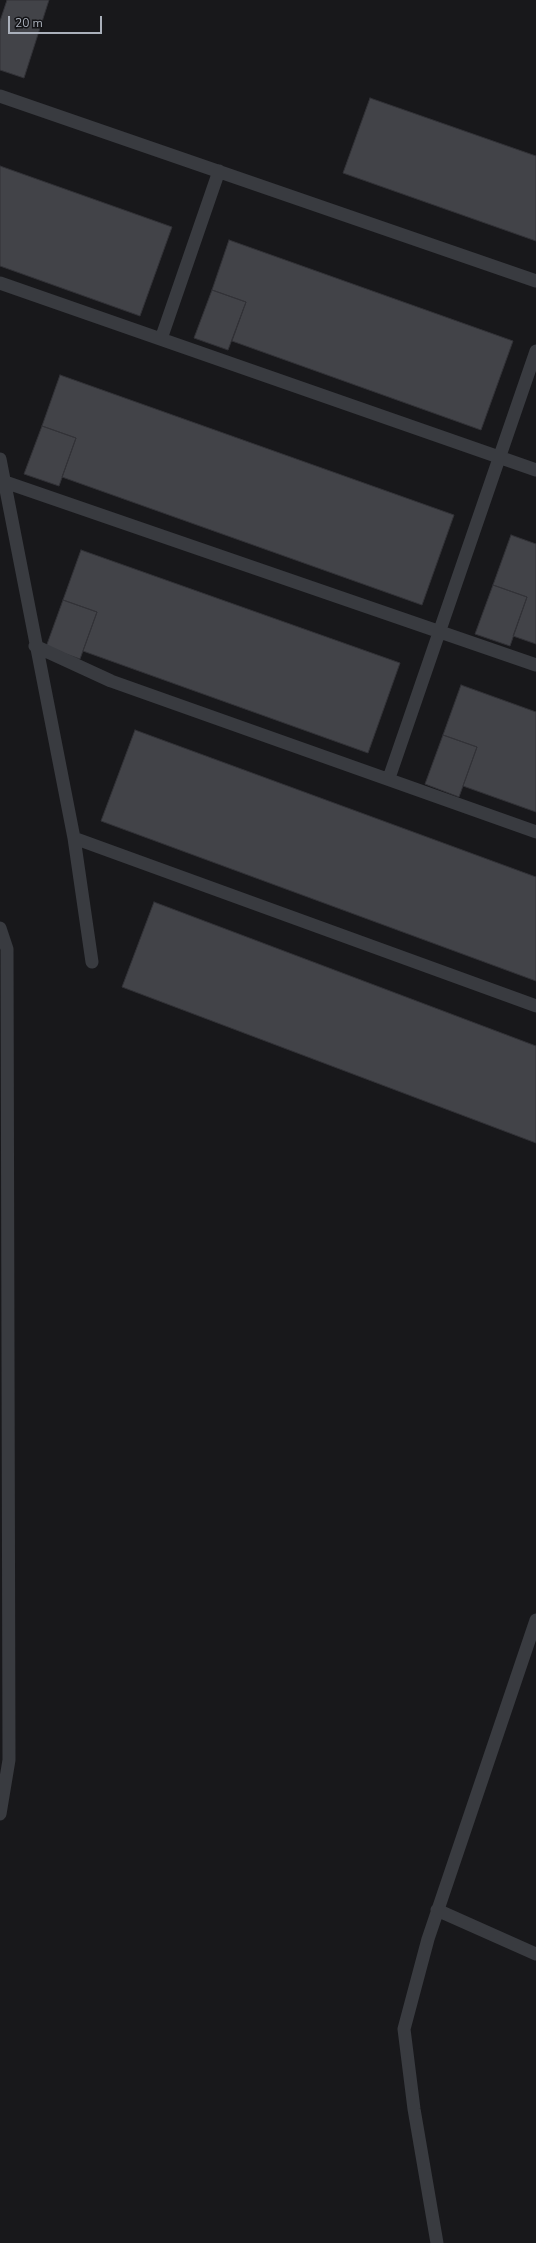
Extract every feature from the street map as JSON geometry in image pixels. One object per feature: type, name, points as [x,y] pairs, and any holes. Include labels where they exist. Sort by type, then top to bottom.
[{"type":"lane","points":[[0,96],[536,281]]},
{"type":"lane","points":[[160,339],[219,171]]},
{"type":"lane","points":[[0,283],[536,470]]},
{"type":"lane","points":[[389,778],[536,351]]},
{"type":"lane","points":[[0,459],[35,646],[74,838],[92,962]]},
{"type":"lane","points":[[4,482],[536,665]]},
{"type":"lane","points":[[35,646],[111,681],[389,778],[536,832]]},
{"type":"lane","points":[[74,838],[536,1006]]},
{"type":"lane","points":[[0,928],[7,949],[9,1752],[0,1814]]},
{"type":"lane","points":[[437,2243],[414,2109],[404,2029],[428,1939],[536,1620]]},
{"type":"lane","points":[[438,1910],[536,1954]]},
{"type":"building","points":[[7,0],[49,0],[24,78],[0,70],[0,21]]},
{"type":"building","points":[[370,98],[536,156],[536,241],[343,173]]},
{"type":"building","points":[[0,166],[172,227],[140,316],[0,266]]},
{"type":"building","points":[[229,240],[513,341],[481,430],[232,341],[246,302],[212,290]]},
{"type":"building","points":[[212,290],[246,302],[228,350],[194,338]]},
{"type":"building","points":[[60,375],[454,515],[422,605],[62,477],[76,438],[42,426]]},
{"type":"building","points":[[42,426],[76,438],[59,486],[24,474]]},
{"type":"building","points":[[511,535],[536,544],[536,644],[513,636],[527,597],[493,585]]},
{"type":"building","points":[[81,550],[400,663],[368,753],[83,651],[97,612],[63,600]]},
{"type":"building","points":[[493,585],[527,597],[510,646],[475,634]]},
{"type":"building","points":[[63,600],[97,612],[80,659],[46,647]]},
{"type":"building","points":[[461,685],[536,712],[536,812],[463,786],[477,747],[443,735]]},
{"type":"building","points":[[135,730],[536,877],[536,981],[101,821]]},
{"type":"building","points":[[443,735],[477,747],[459,797],[425,784]]},
{"type":"building","points":[[154,902],[536,1046],[536,1143],[122,987]]}]
